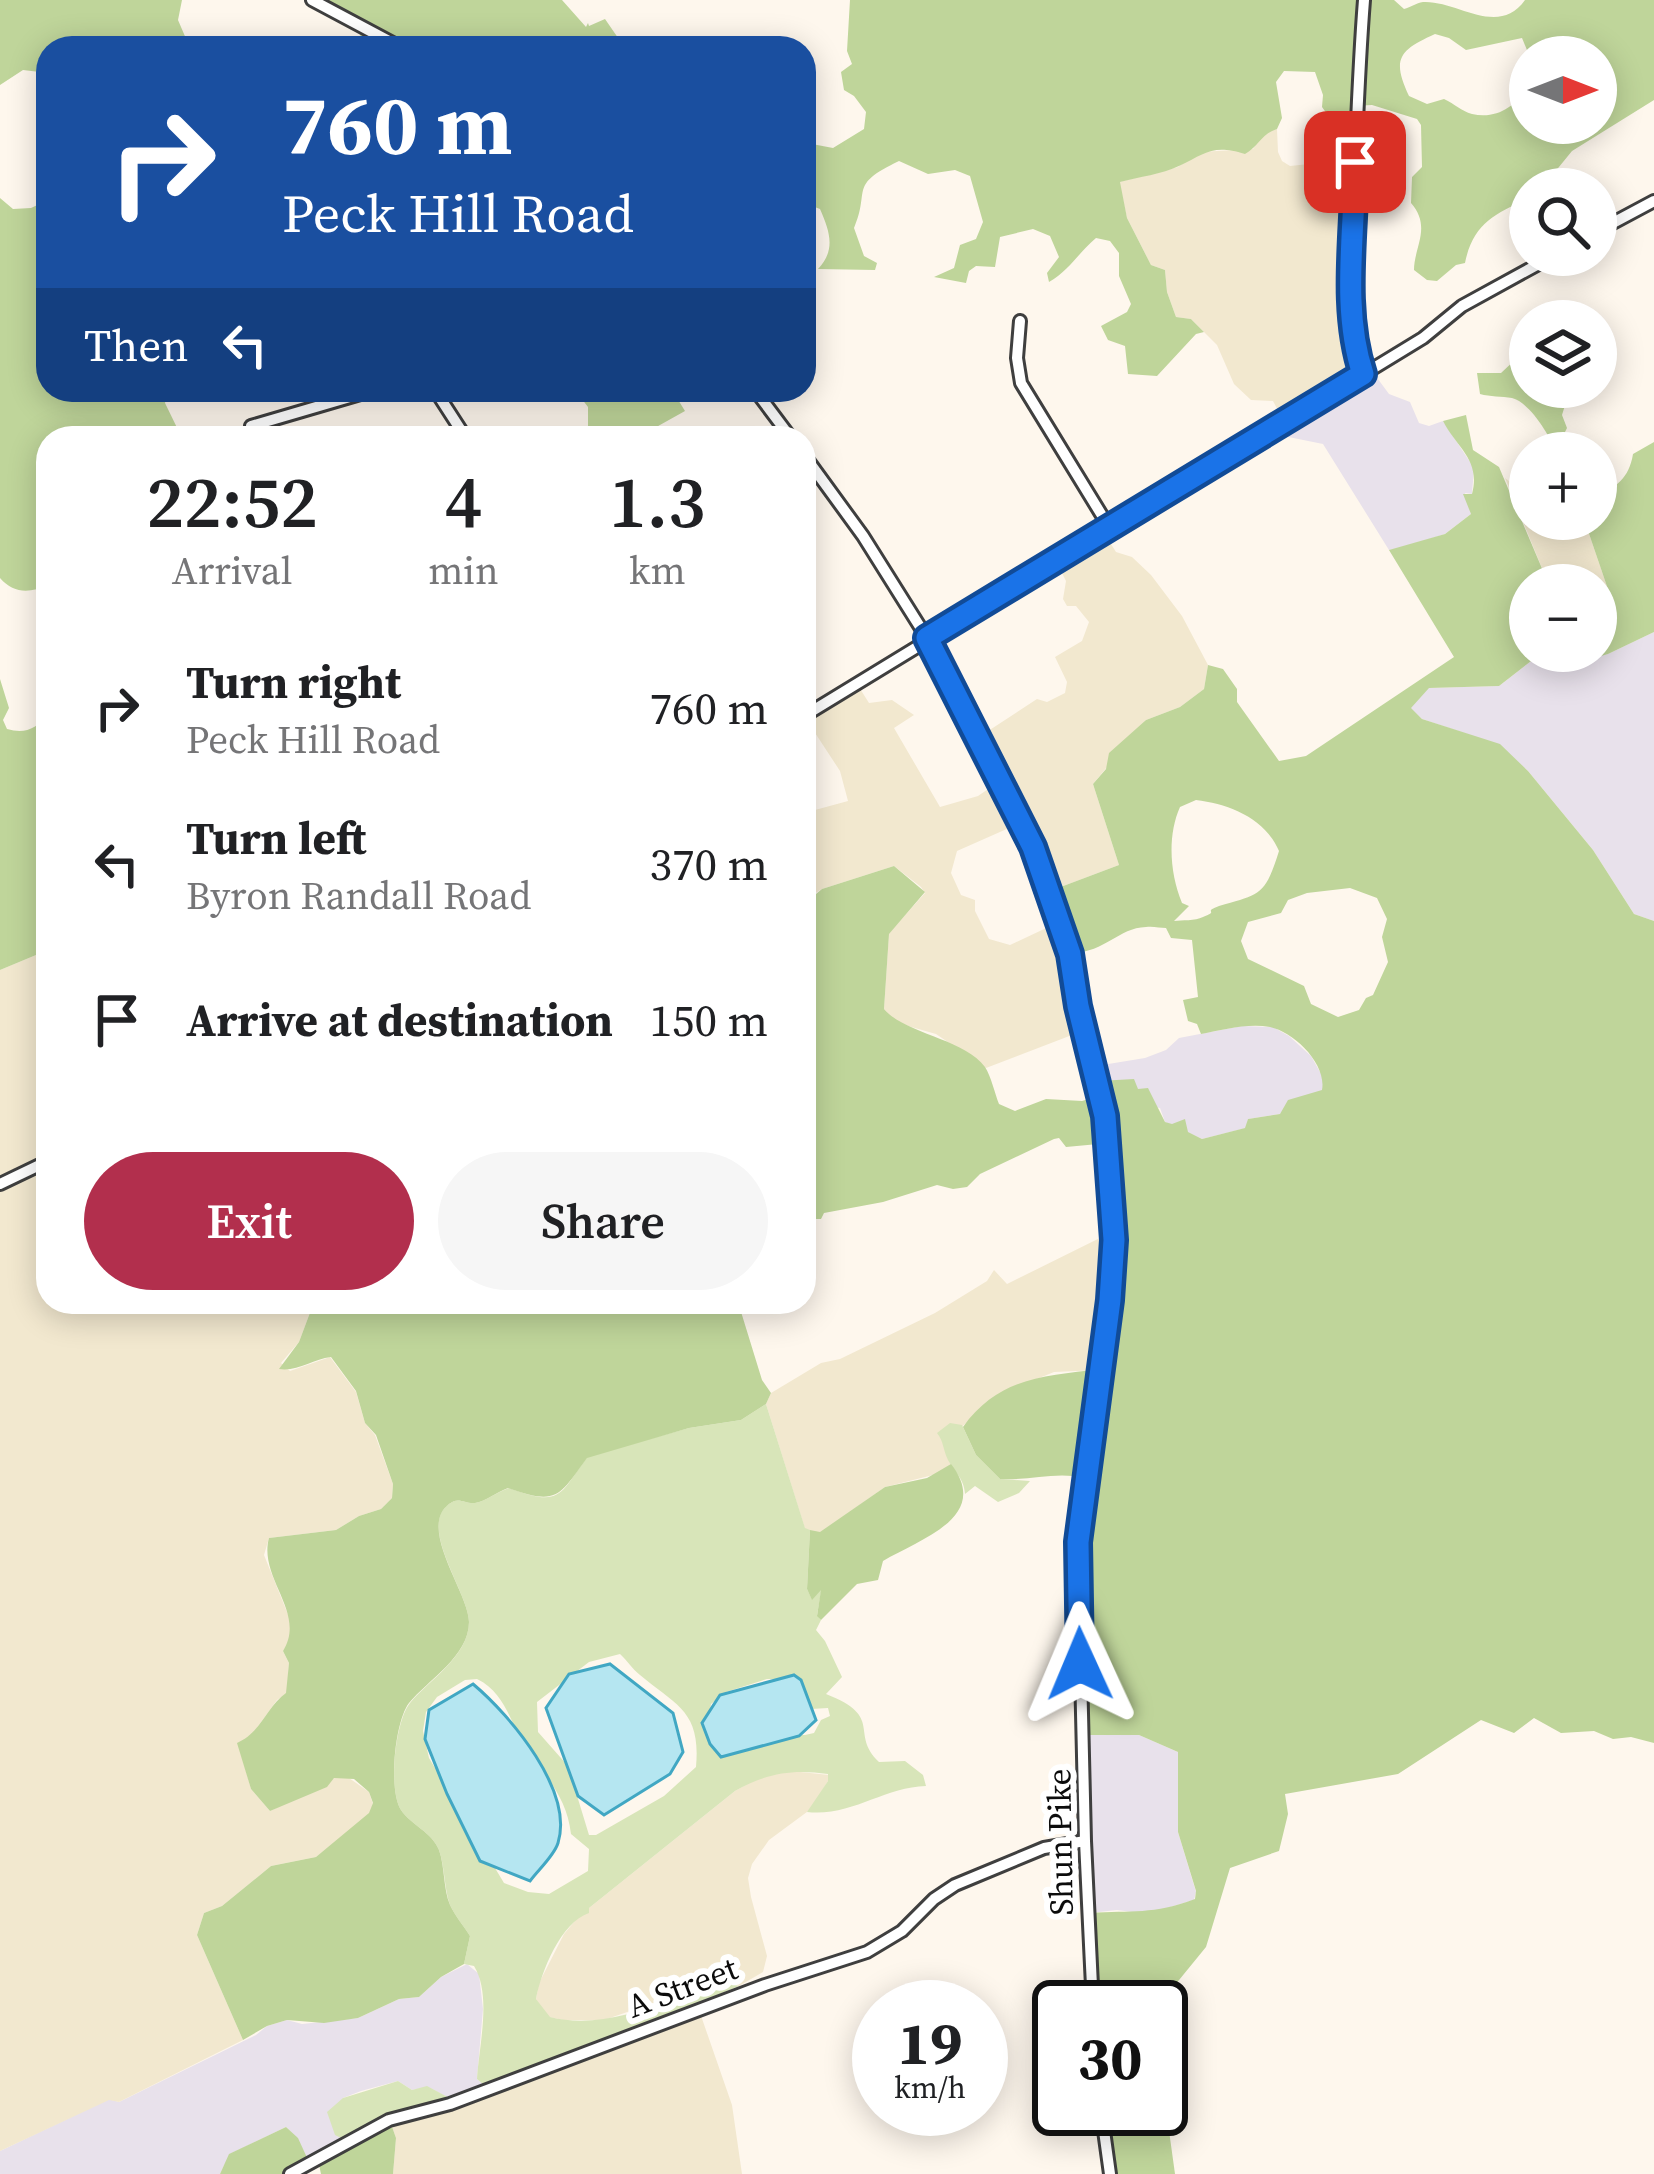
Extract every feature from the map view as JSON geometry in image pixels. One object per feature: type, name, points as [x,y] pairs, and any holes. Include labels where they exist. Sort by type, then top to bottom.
[{"type":"street","points":[[312,0],[379,36]]},
{"type":"street","points":[[1363,374],[1355,350],[1352,293],[1356,101],[1364,0]]},
{"type":"street","points":[[1617,221],[1654,201]]},
{"type":"street","points":[[816,708],[1517,276]]},
{"type":"street","points":[[1020,321],[1017,358],[1022,383],[1109,527]]},
{"type":"street","points":[[251,426],[333,402]]},
{"type":"street","points":[[763,402],[782,426]]},
{"type":"street","name":"Shun Pike","points":[[816,472],[927,638],[1033,847],[1070,954],[1107,1131],[1114,1240],[1110,1300],[1078,1542],[1084,1840],[1092,1980]]},
{"type":"street","points":[[0,1184],[36,1167]]},
{"type":"street","name":"A Street","points":[[290,2174],[389,2120],[450,2104],[765,1984],[867,1952],[902,1931],[955,1885],[1034,1852],[1084,1840]]},
{"type":"street","points":[[1105,2136],[1110,2174]]},
{"type":"shaded area","points":[[1277,129],[1278,152],[1290,166],[1353,155],[1353,296],[1364,374],[1284,422],[1273,401],[1251,400],[1234,384],[1217,345],[1191,319],[1176,317],[1165,270],[1151,265],[1127,218],[1119,182],[1178,167],[1199,152],[1253,149],[1263,133]]},
{"type":"shaded area","points":[[1372,371],[1389,394],[1410,402],[1419,423],[1429,426],[1443,421],[1474,468],[1472,494],[1465,493],[1471,514],[1445,534],[1399,549],[1389,550],[1323,444],[1269,433]]},
{"type":"shaded area","points":[[1104,533],[1116,552],[1132,557],[1151,575],[1182,616],[1208,665],[1204,689],[1180,707],[1146,720],[1093,784],[1119,865],[1050,891],[1020,823],[957,851],[951,873],[961,895],[975,900],[975,911],[989,939],[1010,945],[1059,922],[1085,1030],[986,1068],[936,1034],[894,1022],[884,1009],[889,933],[925,893],[921,887],[894,866],[816,893],[816,810],[848,801],[840,771],[816,734],[816,709],[857,684],[869,703],[892,700],[914,715],[894,728],[940,807],[978,796],[997,783],[979,737],[1037,699],[1047,702],[1065,693],[1067,682],[1055,657],[1082,641],[1089,622],[1063,599],[1066,581],[1056,561]]},
{"type":"shaded area","points":[[1530,540],[1591,540],[1599,564],[1540,564]]},
{"type":"shaded area","points":[[1654,632],[1654,921],[1634,914],[1593,850],[1528,771],[1500,745],[1422,719],[1410,708],[1428,688],[1499,686],[1517,672],[1617,672],[1617,650]]},
{"type":"shaded area","points":[[36,955],[36,1314],[310,1314],[299,1342],[281,1363],[290,1371],[330,1357],[356,1392],[393,1484],[392,1498],[381,1509],[336,1530],[269,1538],[264,1555],[291,1622],[290,1641],[283,1651],[289,1663],[287,1693],[249,1739],[238,1743],[251,1789],[270,1811],[334,1778],[349,1778],[369,1792],[373,1804],[370,1813],[316,1857],[271,1866],[222,1906],[204,1913],[197,1935],[243,2040],[119,2102],[109,2100],[0,2151],[0,970]]},
{"type":"shaded area","points":[[1242,1026],[1273,1027],[1289,1036],[1311,1056],[1324,1079],[1323,1090],[1280,1114],[1248,1119],[1246,1128],[1202,1139],[1165,1122],[1160,1108],[1138,1090],[1099,1081],[1096,1066],[1145,1058],[1166,1050],[1179,1038]]},
{"type":"shaded area","points":[[1114,1231],[1100,1370],[1054,1372],[1000,1394],[944,1442],[951,1464],[941,1473],[885,1487],[820,1533],[805,1529],[766,1404],[771,1393],[821,1363],[840,1359],[935,1313],[987,1281],[994,1270],[1007,1284]]},
{"type":"shaded area","points":[[1086,1735],[1139,1735],[1178,1752],[1178,1832],[1196,1892],[1194,1900],[1147,1914],[1090,1913]]},
{"type":"shaded area","points":[[791,1771],[829,1775],[811,1809],[769,1840],[752,1864],[751,1897],[767,1956],[763,1972],[739,1986],[714,1980],[688,1985],[668,1998],[604,2020],[563,2020],[549,2017],[540,2008],[536,1999],[539,1983],[564,1934],[579,1916],[735,1791],[762,1776]]},
{"type":"shaded area","points":[[467,1964],[479,1974],[483,2009],[477,2079],[490,2090],[457,2102],[428,2087],[412,2090],[398,2081],[343,2098],[345,2140],[309,2163],[298,2139],[286,2127],[230,2154],[220,2174],[0,2174],[0,2151],[109,2099],[119,2102],[267,2026],[287,2020],[302,2024],[358,2018],[399,1999],[419,1997],[441,1977]]},
{"type":"shaded area","points":[[699,2010],[732,2105],[742,2174],[393,2174],[396,2138],[390,2121]]},
{"type":"green space","points":[[0,0],[182,0],[178,20],[185,36],[36,36],[36,72],[23,70],[0,85]]},
{"type":"green space","points":[[313,0],[562,0],[586,27],[605,19],[617,36],[360,36],[364,28]]},
{"type":"green space","points":[[850,0],[1394,0],[1404,9],[1436,3],[1490,17],[1514,11],[1525,0],[1654,0],[1654,100],[1617,123],[1617,36],[1509,36],[1509,41],[1466,50],[1435,34],[1402,57],[1401,73],[1409,96],[1427,104],[1444,99],[1482,115],[1509,106],[1509,144],[1583,144],[1558,168],[1509,168],[1509,208],[1480,229],[1465,263],[1437,281],[1414,270],[1421,229],[1411,203],[1412,177],[1422,167],[1421,125],[1417,119],[1372,105],[1354,106],[1353,122],[1332,121],[1322,107],[1315,72],[1284,71],[1276,82],[1282,118],[1277,129],[1245,154],[1210,151],[1172,169],[1120,182],[1127,218],[1151,265],[1165,270],[1176,317],[1191,319],[1204,332],[1196,334],[1157,376],[1128,374],[1125,346],[1108,340],[1101,326],[1127,312],[1131,304],[1119,276],[1119,253],[1110,241],[1096,238],[1049,282],[1047,273],[1059,257],[1050,236],[1033,229],[1000,237],[995,267],[976,266],[966,283],[934,277],[954,268],[960,245],[976,239],[983,222],[970,176],[955,170],[928,174],[899,161],[872,177],[863,189],[854,228],[864,256],[877,263],[875,270],[818,269],[830,240],[816,208],[816,145],[833,148],[864,129],[866,112],[844,90],[841,72],[852,64],[847,51]]},
{"type":"green space","points":[[0,198],[13,209],[36,206],[36,402],[165,402],[176,426],[36,426],[36,589],[17,589],[0,578]]},
{"type":"green space","points":[[1509,366],[1509,398],[1480,394],[1477,373],[1501,373]]},
{"type":"green space","points":[[584,402],[679,402],[685,411],[658,426],[588,426]]},
{"type":"green space","points":[[1528,408],[1564,408],[1567,428],[1545,432]]},
{"type":"green space","points":[[1466,415],[1473,450],[1499,467],[1509,491],[1509,540],[1530,540],[1540,564],[1509,564],[1509,672],[1517,672],[1499,686],[1429,688],[1411,708],[1422,719],[1500,744],[1593,850],[1634,914],[1654,921],[1654,1743],[1631,1737],[1613,1739],[1594,1731],[1561,1733],[1534,1718],[1514,1733],[1481,1720],[1398,1774],[1285,1794],[1288,1814],[1279,1851],[1230,1868],[1206,1947],[1179,1980],[1094,1980],[1090,1913],[1154,1910],[1195,1899],[1178,1832],[1178,1752],[1139,1735],[1086,1735],[1081,1672],[1084,1478],[1000,1479],[976,1455],[963,1427],[992,1398],[1024,1382],[1100,1369],[1111,1299],[1109,1143],[1066,1147],[1059,1138],[1054,1139],[980,1174],[967,1187],[937,1185],[824,1213],[816,1219],[816,894],[894,866],[925,892],[889,934],[884,1009],[906,1025],[975,1057],[987,1071],[999,1104],[1015,1111],[1046,1099],[1082,1101],[1099,1096],[1099,1081],[1134,1079],[1138,1089],[1148,1088],[1165,1122],[1185,1119],[1188,1132],[1202,1139],[1245,1128],[1248,1119],[1280,1114],[1288,1100],[1322,1090],[1314,1060],[1279,1030],[1253,1026],[1201,1034],[1197,1024],[1188,1021],[1183,1000],[1198,997],[1192,940],[1171,938],[1166,928],[1136,928],[1094,949],[1072,953],[1050,891],[1119,865],[1093,784],[1106,769],[1109,753],[1146,720],[1180,707],[1204,689],[1208,665],[1223,669],[1237,689],[1237,702],[1279,761],[1306,756],[1454,657],[1389,550],[1445,534],[1471,514],[1463,494],[1472,494],[1473,472],[1443,421]],"holes":[[[1196,800],[1245,815],[1265,830],[1279,851],[1265,885],[1200,918],[1174,921],[1189,906],[1182,903],[1172,855],[1180,807]],[[1350,888],[1377,898],[1387,919],[1382,937],[1388,962],[1373,995],[1359,1010],[1338,1017],[1311,1004],[1304,986],[1248,959],[1241,941],[1248,922],[1281,913],[1288,900],[1307,893]]]},
{"type":"green space","points":[[1654,442],[1654,632],[1617,650],[1617,564],[1599,564],[1591,540],[1617,540],[1617,484],[1633,454]]},
{"type":"green space","points":[[0,679],[9,708],[3,720],[7,729],[36,726],[36,955],[0,970]]},
{"type":"green space","points":[[310,1314],[742,1314],[762,1380],[771,1393],[766,1404],[741,1420],[689,1428],[587,1458],[556,1494],[538,1496],[508,1488],[479,1502],[449,1504],[441,1515],[441,1544],[467,1610],[467,1634],[455,1657],[404,1712],[394,1772],[401,1810],[439,1850],[450,1905],[470,1936],[464,1964],[419,1997],[399,1999],[358,2018],[324,2023],[287,2020],[243,2040],[197,1935],[204,1913],[222,1906],[271,1866],[316,1857],[369,1813],[373,1803],[369,1792],[354,1779],[334,1778],[327,1787],[270,1811],[251,1789],[237,1743],[252,1733],[286,1693],[289,1663],[283,1651],[289,1623],[270,1567],[269,1538],[336,1530],[381,1509],[392,1498],[393,1484],[376,1435],[365,1423],[356,1391],[331,1357],[279,1369],[299,1342]]},
{"type":"green space","points":[[766,1404],[805,1528],[810,1530],[807,1589],[812,1599],[822,1587],[816,1630],[842,1677],[826,1694],[855,1710],[879,1762],[905,1761],[923,1775],[926,1786],[823,1812],[807,1812],[828,1774],[780,1774],[735,1791],[570,1926],[548,1962],[536,1999],[550,2017],[595,2020],[641,2010],[699,1982],[739,1986],[490,2090],[477,2079],[483,2006],[474,1966],[464,1964],[470,1936],[450,1905],[439,1850],[401,1810],[395,1787],[397,1739],[405,1712],[455,1657],[467,1634],[467,1610],[441,1544],[441,1514],[453,1502],[475,1503],[509,1488],[550,1497],[564,1489],[588,1456],[689,1428],[741,1420]],"holes":[[[620,1654],[684,1712],[697,1748],[696,1767],[664,1796],[596,1835],[589,1835],[568,1766],[538,1732],[537,1702],[589,1662]],[[477,1679],[501,1701],[561,1799],[571,1834],[589,1849],[588,1871],[549,1894],[504,1883],[429,1758],[423,1731],[426,1712],[437,1697],[465,1680]],[[783,1679],[804,1689],[811,1709],[828,1708],[830,1716],[821,1720],[814,1733],[805,1735],[707,1731],[711,1704],[726,1692]]]},
{"type":"green space","points":[[950,1423],[962,1425],[976,1455],[1000,1479],[1030,1481],[1019,1493],[998,1502],[975,1486],[965,1494],[937,1433]]},
{"type":"green space","points":[[951,1464],[963,1498],[957,1512],[932,1535],[883,1561],[878,1580],[857,1584],[821,1620],[817,1616],[821,1590],[812,1600],[807,1589],[810,1530],[820,1532],[885,1487],[927,1478]]},
{"type":"green space","points":[[398,2081],[412,2090],[427,2086],[457,2102],[345,2140],[335,2135],[327,2112],[343,2098]]},
{"type":"green space","points":[[390,2121],[396,2138],[393,2174],[321,2174],[318,2160]]},
{"type":"green space","points":[[286,2127],[298,2138],[309,2162],[290,2174],[220,2174],[229,2154]]},
{"type":"green space","points":[[1106,2136],[1170,2136],[1175,2174],[1111,2174]]},
{"type":"water","points":[[610,1664],[673,1713],[683,1752],[670,1774],[604,1815],[578,1796],[546,1708],[569,1674]]},
{"type":"water","points":[[794,1675],[801,1680],[816,1720],[799,1736],[721,1757],[702,1723],[720,1695]]},
{"type":"water","points":[[473,1684],[521,1735],[557,1801],[558,1843],[530,1881],[480,1861],[425,1739],[429,1710]]},
{"type":"route","points":[[1080,1664],[1078,1542],[1114,1240],[1105,1116],[1070,954],[1033,847],[927,638],[1363,374],[1355,350],[1352,293],[1355,162]]}]
